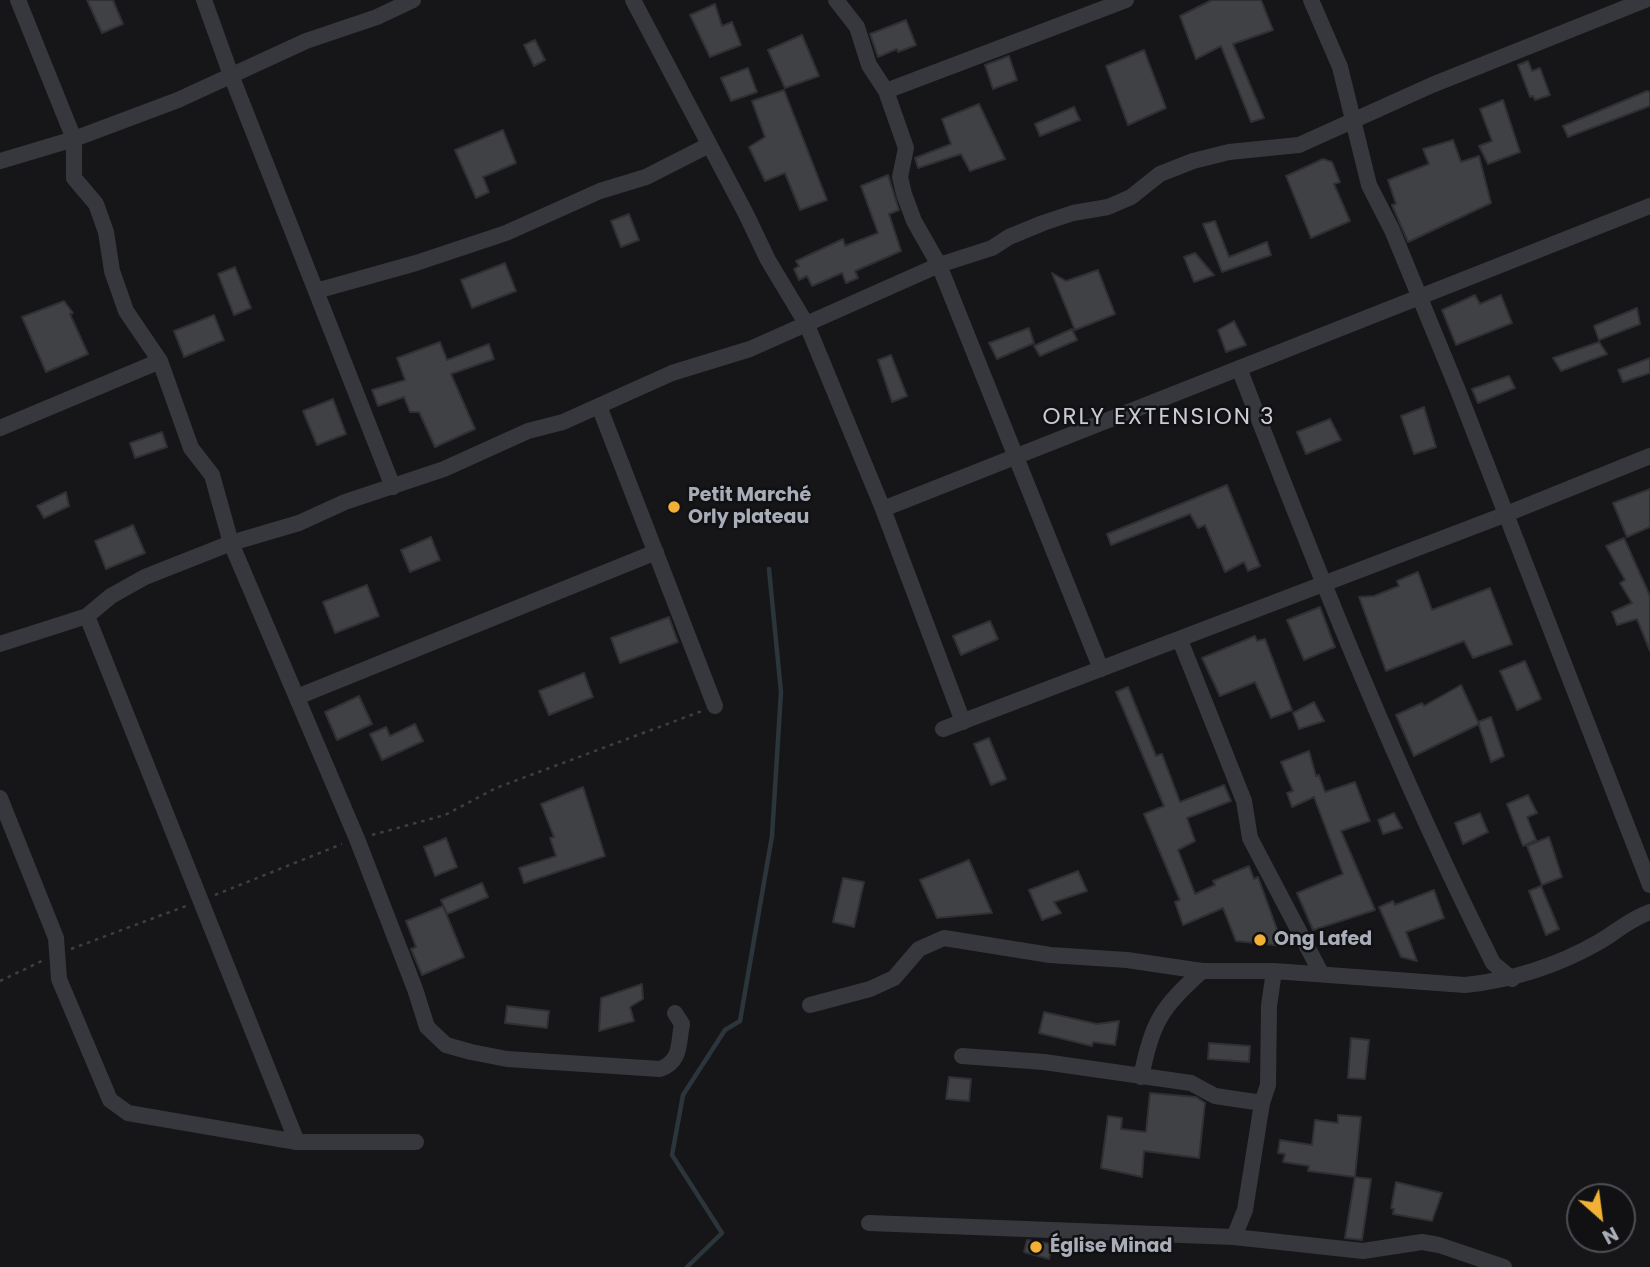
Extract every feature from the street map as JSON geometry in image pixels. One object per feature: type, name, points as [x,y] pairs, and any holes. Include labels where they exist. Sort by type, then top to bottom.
[{"type":"street","points":[[18,0],[74,139],[74,178],[96,204],[106,232],[112,271],[126,311],[160,362],[191,448],[212,475],[231,543],[357,839],[427,1027],[446,1045],[507,1059],[660,1069],[672,1063],[679,1050],[682,1024],[675,1013]]},
{"type":"street","points":[[204,0],[393,487]]},
{"type":"street","points":[[0,161],[74,139],[178,100],[231,75],[413,0]]},
{"type":"street","points":[[633,0],[768,260],[807,325],[883,509],[962,722]]},
{"type":"street","points":[[836,0],[858,27],[869,65],[886,91],[906,148],[900,177],[914,222],[939,265],[1101,669]]},
{"type":"street","points":[[886,91],[1126,0]]},
{"type":"street","points":[[1311,0],[1340,67],[1369,185],[1392,230],[1419,297],[1650,885]]},
{"type":"street","points":[[0,644],[87,616],[111,596],[145,577],[231,543],[299,523],[345,502],[444,469],[528,431],[563,422],[672,373],[750,349],[939,265],[992,248],[1009,237],[1043,223],[1111,206],[1131,197],[1160,174],[1193,161],[1229,152],[1299,145],[1445,80],[1645,0]]},
{"type":"street","points":[[316,291],[416,263],[506,233],[600,191],[646,177],[709,145]]},
{"type":"street","points":[[883,509],[1650,206]]},
{"type":"street","points":[[0,428],[160,362]]},
{"type":"street","points":[[1239,368],[1322,584],[1407,783],[1493,963],[1512,979]]},
{"type":"street","points":[[598,406],[715,706]]},
{"type":"street","points":[[943,729],[1504,515],[1650,456]]},
{"type":"street","points":[[298,697],[656,552]]},
{"type":"street","points":[[87,616],[298,1142]]},
{"type":"street","points":[[1180,639],[1244,801],[1250,838],[1321,973]]},
{"type":"street","points":[[0,798],[56,938],[59,979],[110,1100],[128,1113],[298,1142],[416,1142]]},
{"type":"street","points":[[810,1005],[870,989],[894,978],[919,949],[944,938],[1050,955],[1127,960],[1202,971],[1321,973],[1465,985],[1512,979],[1572,956],[1600,941],[1626,920],[1650,912]]},
{"type":"street","points":[[1142,1077],[1151,1031],[1169,1000],[1202,971]]},
{"type":"street","points":[[1234,1237],[1245,1210],[1270,1065],[1269,1006],[1274,971]]},
{"type":"street","points":[[962,1056],[1044,1062],[1191,1083],[1215,1096],[1262,1103]]},
{"type":"street","points":[[869,1223],[1234,1237],[1363,1251],[1422,1242],[1504,1267]]},
{"type":"building","points":[[87,0],[113,0],[123,24],[102,33]]},
{"type":"building","points":[[1212,0],[1261,0],[1273,30],[1233,44],[1264,118],[1251,122],[1221,46],[1196,59],[1180,16]]},
{"type":"building","points":[[715,4],[722,26],[732,22],[741,45],[710,57],[690,15]]},
{"type":"building","points":[[906,20],[916,45],[878,57],[870,34]]},
{"type":"building","points":[[802,35],[819,76],[785,88],[768,50]]},
{"type":"building","points":[[535,40],[545,60],[534,66],[524,45]]},
{"type":"building","points":[[1144,50],[1166,108],[1128,125],[1106,66]]},
{"type":"building","points":[[1009,56],[1017,80],[993,89],[985,65]]},
{"type":"building","points":[[1528,61],[1532,71],[1540,68],[1550,95],[1535,100],[1533,96],[1530,97],[1518,65]]},
{"type":"building","points":[[748,68],[757,92],[731,101],[721,78]]},
{"type":"building","points":[[784,90],[827,200],[800,210],[785,173],[765,181],[749,147],[765,137],[752,101]]},
{"type":"building","points":[[1650,92],[1650,106],[1568,137],[1563,126]]},
{"type":"building","points":[[1503,100],[1520,152],[1488,164],[1479,146],[1492,141],[1480,109]]},
{"type":"building","points":[[979,104],[1005,159],[970,171],[961,154],[918,168],[915,158],[951,144],[942,119]]},
{"type":"building","points":[[1074,107],[1080,120],[1040,136],[1035,124]]},
{"type":"building","points":[[503,130],[516,163],[483,177],[489,192],[476,198],[455,150]]},
{"type":"building","points":[[1453,140],[1461,162],[1479,156],[1491,203],[1408,242],[1392,205],[1396,204],[1388,180],[1429,164],[1423,149]]},
{"type":"building","points":[[1323,159],[1332,162],[1340,182],[1334,184],[1350,221],[1311,238],[1286,176]]},
{"type":"building","points":[[888,175],[899,210],[889,214],[901,251],[855,271],[858,278],[846,283],[842,273],[812,286],[807,276],[799,280],[794,269],[799,266],[796,261],[843,239],[845,246],[878,233],[861,186]]},
{"type":"building","points":[[629,214],[639,240],[621,247],[611,221]]},
{"type":"building","points":[[1215,221],[1229,257],[1267,242],[1271,255],[1222,272],[1203,224]]},
{"type":"building","points":[[1195,253],[1214,275],[1194,282],[1184,257]]},
{"type":"building","points":[[505,263],[516,291],[472,308],[461,280]]},
{"type":"building","points":[[235,267],[251,308],[234,315],[218,274]]},
{"type":"building","points":[[1098,270],[1115,314],[1075,330],[1052,273],[1066,281]]},
{"type":"building","points":[[1475,295],[1480,304],[1501,295],[1512,323],[1456,345],[1442,310]]},
{"type":"building","points":[[64,301],[73,313],[70,314],[88,354],[46,372],[22,317]]},
{"type":"building","points":[[1637,308],[1640,324],[1599,340],[1594,326]]},
{"type":"building","points":[[214,315],[224,340],[184,357],[174,331]]},
{"type":"building","points":[[1234,321],[1246,345],[1226,352],[1218,330]]},
{"type":"building","points":[[1029,328],[1034,343],[997,359],[989,343]]},
{"type":"building","points":[[1072,329],[1077,340],[1040,356],[1034,346]]},
{"type":"building","points":[[440,342],[447,360],[489,344],[494,359],[451,374],[475,429],[435,447],[419,412],[410,412],[404,397],[378,406],[372,390],[405,380],[397,358]]},
{"type":"building","points":[[1599,342],[1607,354],[1561,371],[1553,358]]},
{"type":"building","points":[[891,355],[907,396],[892,402],[878,360]]},
{"type":"building","points":[[1650,358],[1650,373],[1623,382],[1618,370]]},
{"type":"building","points":[[1509,376],[1515,388],[1478,403],[1472,389]]},
{"type":"building","points":[[333,399],[346,434],[317,445],[303,411]]},
{"type":"building","points":[[1424,407],[1436,447],[1414,454],[1401,416]]},
{"type":"building","points":[[1330,419],[1341,440],[1306,454],[1297,432]]},
{"type":"building","points":[[162,432],[167,447],[135,458],[130,443]]},
{"type":"building","points":[[1227,485],[1260,566],[1248,571],[1244,562],[1225,572],[1205,525],[1198,528],[1190,514],[1111,545],[1107,534]]},
{"type":"building","points":[[1650,489],[1650,527],[1627,537],[1613,503]]},
{"type":"building","points":[[66,492],[69,506],[44,518],[37,506]]},
{"type":"building","points":[[133,525],[145,553],[106,569],[95,541]]},
{"type":"building","points":[[431,537],[440,560],[410,572],[401,550]]},
{"type":"building","points":[[1624,538],[1650,596],[1650,651],[1637,619],[1617,625],[1612,612],[1632,603],[1620,583],[1625,580],[1606,546]]},
{"type":"building","points":[[1418,572],[1432,610],[1490,588],[1512,644],[1473,658],[1464,641],[1386,671],[1359,597],[1374,596],[1399,586],[1397,581]]},
{"type":"building","points":[[367,585],[379,616],[335,633],[323,602]]},
{"type":"building","points":[[1320,607],[1335,647],[1304,660],[1287,620]]},
{"type":"building","points":[[669,617],[678,642],[620,663],[611,638]]},
{"type":"building","points":[[990,621],[998,639],[961,655],[953,636]]},
{"type":"building","points":[[1255,636],[1257,641],[1265,639],[1292,710],[1271,718],[1255,682],[1220,696],[1202,658]]},
{"type":"building","points":[[1525,661],[1541,699],[1517,710],[1500,671]]},
{"type":"building","points":[[584,673],[593,697],[549,715],[539,691]]},
{"type":"building","points":[[1461,685],[1479,724],[1414,756],[1396,715],[1422,703],[1424,706]]},
{"type":"building","points":[[1128,687],[1156,756],[1162,754],[1180,802],[1224,785],[1231,801],[1187,818],[1195,841],[1178,850],[1195,894],[1215,885],[1213,881],[1249,866],[1254,879],[1258,877],[1283,946],[1236,941],[1223,908],[1183,925],[1175,902],[1180,900],[1144,814],[1164,806],[1116,692]]},
{"type":"building","points":[[359,696],[372,724],[337,740],[325,712]]},
{"type":"building","points":[[1314,702],[1324,721],[1299,729],[1293,713]]},
{"type":"building","points":[[1491,717],[1504,756],[1491,762],[1478,722]]},
{"type":"building","points":[[415,724],[423,741],[382,760],[370,734],[386,727],[390,736]]},
{"type":"building","points":[[989,738],[1006,779],[991,785],[974,744]]},
{"type":"building","points":[[1309,751],[1316,776],[1319,775],[1325,792],[1355,782],[1370,821],[1341,831],[1375,910],[1313,930],[1297,893],[1343,874],[1314,797],[1292,807],[1287,793],[1293,791],[1281,762]]},
{"type":"building","points":[[583,787],[605,856],[524,883],[519,868],[556,856],[550,838],[554,837],[541,804]]},
{"type":"building","points":[[1528,795],[1537,813],[1527,817],[1536,840],[1523,846],[1507,804]]},
{"type":"building","points":[[1394,813],[1402,828],[1383,834],[1378,820]]},
{"type":"building","points":[[1480,813],[1488,832],[1463,844],[1455,823]]},
{"type":"building","points":[[1549,837],[1562,877],[1542,885],[1527,846]]},
{"type":"building","points":[[446,838],[457,867],[435,876],[424,847]]},
{"type":"building","points":[[969,860],[992,913],[937,918],[920,880]]},
{"type":"building","points":[[1078,871],[1087,891],[1054,902],[1061,913],[1042,920],[1029,890]]},
{"type":"building","points":[[843,878],[864,882],[854,927],[833,922]]},
{"type":"building","points":[[482,883],[488,897],[447,914],[441,900]]},
{"type":"building","points":[[1541,886],[1559,929],[1546,935],[1529,891]]},
{"type":"building","points":[[1434,890],[1444,918],[1406,932],[1417,961],[1401,957],[1379,907],[1393,901],[1395,905]]},
{"type":"building","points":[[443,906],[464,957],[422,975],[411,949],[416,947],[406,921]]},
{"type":"building","points":[[642,984],[643,999],[630,1007],[634,1021],[599,1031],[601,998]]},
{"type":"building","points":[[507,1006],[549,1011],[547,1028],[505,1023]]},
{"type":"building","points":[[1044,1012],[1097,1024],[1119,1021],[1115,1045],[1093,1042],[1092,1046],[1039,1033]]},
{"type":"building","points":[[1351,1038],[1369,1040],[1365,1079],[1348,1078]]},
{"type":"building","points":[[1209,1043],[1250,1046],[1249,1062],[1208,1059]]},
{"type":"building","points":[[949,1077],[971,1079],[969,1101],[946,1099]]},
{"type":"building","points":[[1150,1093],[1196,1097],[1205,1103],[1199,1158],[1144,1151],[1142,1177],[1101,1168],[1108,1116],[1122,1118],[1121,1129],[1146,1132]]},
{"type":"building","points":[[1338,1115],[1361,1117],[1355,1177],[1308,1171],[1309,1166],[1283,1162],[1285,1154],[1278,1153],[1280,1140],[1312,1145],[1315,1120],[1338,1123]]},
{"type":"building","points":[[1355,1177],[1371,1179],[1362,1240],[1345,1238]]},
{"type":"building","points":[[1396,1182],[1442,1193],[1432,1221],[1393,1214],[1394,1209],[1391,1208]]},
{"type":"building","points":[[1027,1240],[1053,1244],[1049,1259],[1024,1252]]},
{"type":"waterway","points":[[687,1267],[722,1233],[672,1155],[683,1095],[725,1030],[740,1021],[772,836],[781,692],[769,569]]},
{"type":"place","name":"Petit Marché Orly plateau","points":[[674,507]]},
{"type":"place","name":"Ong Lafed","points":[[1260,940]]},
{"type":"place","name":"Église Minad","points":[[1036,1247]]},
{"type":"district","name":"ORLY EXTENSION 3","points":[[1159,418]]}]
